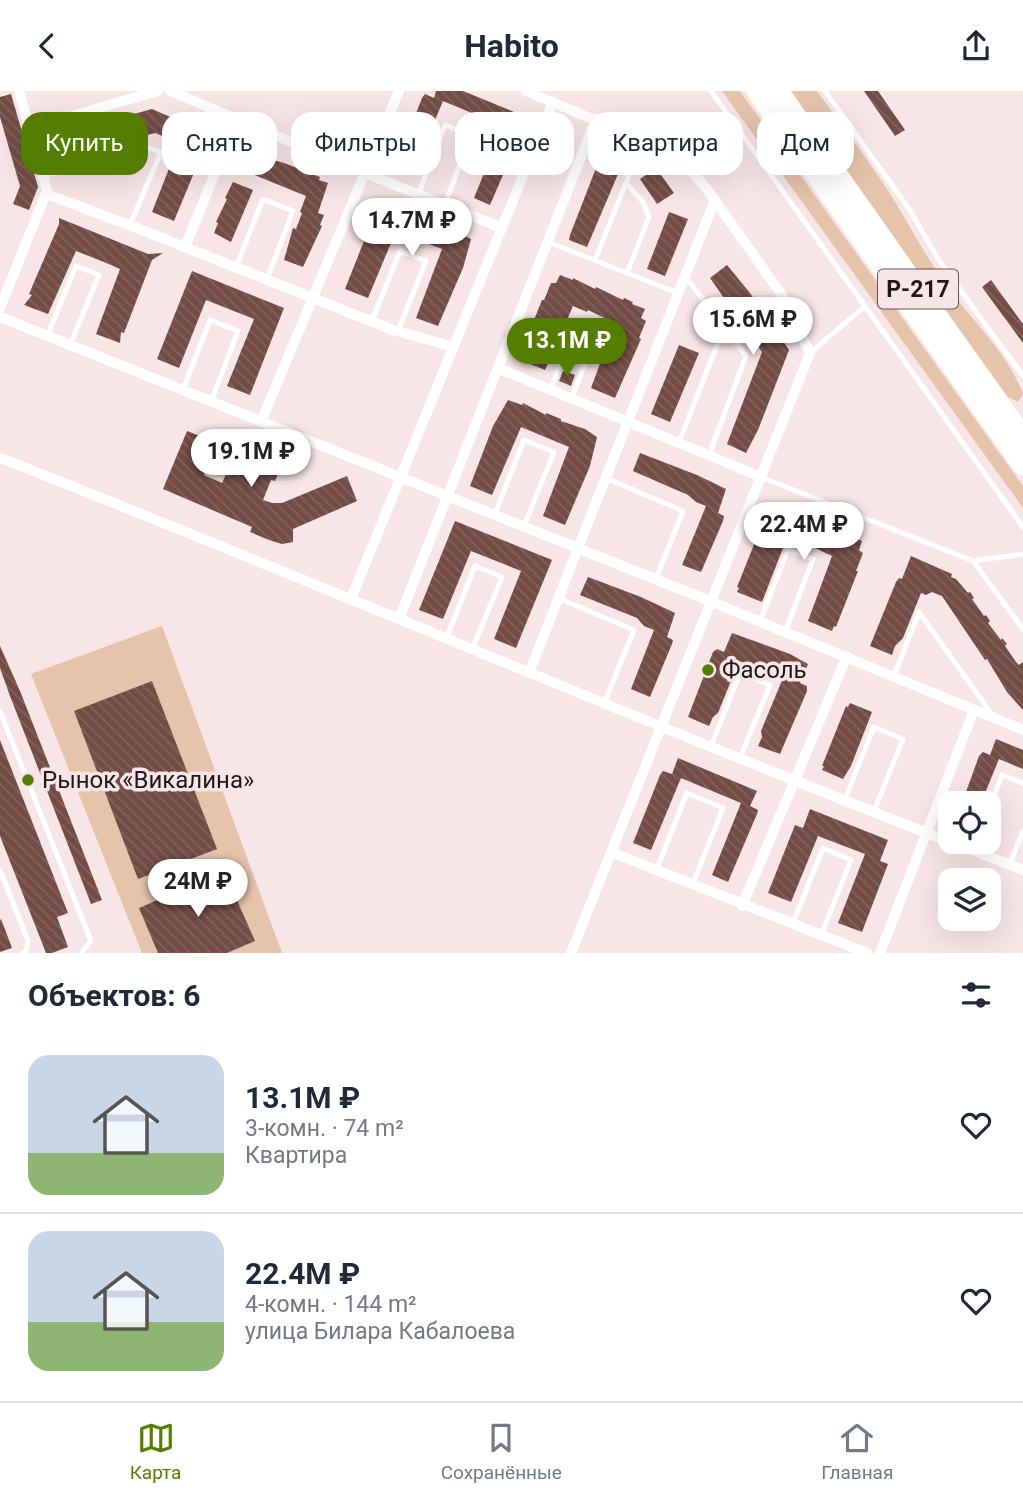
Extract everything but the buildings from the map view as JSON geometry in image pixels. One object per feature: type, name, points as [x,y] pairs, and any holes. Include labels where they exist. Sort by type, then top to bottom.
[{"type":"highway","name":"Р-217","points":[[757,91],[1023,465]]},
{"type":"highway","name":"Р-217","points":[[778,91],[1013,417],[1023,438]]},
{"type":"street","points":[[19,91],[25,112]]},
{"type":"street","points":[[85,112],[158,91]]},
{"type":"street","points":[[170,91],[220,112]]},
{"type":"street","points":[[390,112],[399,91]]},
{"type":"street","points":[[526,91],[588,116]]},
{"type":"street","points":[[351,599],[553,102]]},
{"type":"street","points":[[398,619],[588,140]]},
{"type":"street","points":[[185,247],[214,175]]},
{"type":"street","points":[[261,422],[364,175]]},
{"type":"street","points":[[370,175],[502,228]]},
{"type":"street","points":[[571,953],[810,353],[782,295],[715,200],[694,175]]},
{"type":"street","points":[[0,308],[46,194],[43,176]]},
{"type":"street","points":[[46,194],[398,332],[454,347]]},
{"type":"street","points":[[529,673],[715,200]]},
{"type":"street","points":[[0,317],[847,656],[1023,730]]},
{"type":"street","points":[[498,368],[761,477]]},
{"type":"street","points":[[0,458],[938,837]]},
{"type":"street","points":[[743,906],[847,656]]},
{"type":"street","points":[[880,953],[974,710]]},
{"type":"street","points":[[611,852],[867,953]]},
{"type":"street","points":[[989,854],[1023,870]]},
{"type":"lane","points":[[711,91],[726,112]]},
{"type":"lane","points":[[825,91],[909,209],[940,262],[1023,376]]},
{"type":"lane","points":[[418,195],[445,125],[471,135],[444,205]]},
{"type":"lane","points":[[743,136],[1023,527]]},
{"type":"lane","points":[[43,176],[149,148],[161,152],[130,225]]},
{"type":"lane","points":[[595,260],[629,175]]},
{"type":"lane","points":[[626,183],[643,202],[649,217],[627,273]]},
{"type":"lane","points":[[236,267],[263,199],[293,211],[267,279]]},
{"type":"lane","points":[[548,242],[678,293]]},
{"type":"lane","points":[[372,321],[400,251],[426,261],[398,332]]},
{"type":"lane","points":[[48,334],[76,266],[99,275],[70,345]]},
{"type":"lane","points":[[685,276],[746,356],[709,455]]},
{"type":"lane","points":[[810,353],[864,307]]},
{"type":"lane","points":[[183,390],[210,320],[238,331],[211,402]]},
{"type":"lane","points":[[550,390],[576,326],[581,323],[594,329],[597,334],[571,399]]},
{"type":"lane","points":[[679,443],[724,328]]},
{"type":"lane","points":[[495,515],[524,440],[554,452],[524,526]]},
{"type":"lane","points":[[761,477],[973,561],[1023,554]]},
{"type":"lane","points":[[606,478],[683,511],[656,579]]},
{"type":"lane","points":[[760,621],[788,550],[813,559],[785,632]]},
{"type":"lane","points":[[973,561],[1023,629]]},
{"type":"lane","points":[[446,639],[475,566],[502,577],[472,650]]},
{"type":"lane","points":[[558,598],[634,630],[604,703]]},
{"type":"lane","points":[[894,676],[919,612],[995,718]]},
{"type":"lane","points":[[710,746],[740,673],[770,685],[740,758]]},
{"type":"lane","points":[[0,711],[91,941],[80,953]]},
{"type":"lane","points":[[845,799],[874,727],[903,739],[874,811]]},
{"type":"lane","points":[[996,791],[1002,775],[1023,783]]},
{"type":"lane","points":[[656,871],[687,793],[723,808],[692,886]]},
{"type":"lane","points":[[1010,865],[1023,831]]},
{"type":"lane","points":[[793,925],[823,848],[851,860],[821,935]]},
{"type":"lane","points":[[0,870],[28,941],[23,953]]},
{"type":"shaded area","points":[[722,91],[740,91],[757,115],[757,139],[743,120],[743,112],[737,112]]},
{"type":"shaded area","points":[[787,91],[817,91],[832,112],[802,112]]},
{"type":"shaded area","points":[[854,142],[885,186],[944,282],[1008,364],[1023,394],[1018,402],[1008,397],[848,175],[854,175]]},
{"type":"shaded area","points":[[783,175],[800,175],[1023,486],[1023,508]]},
{"type":"shaded area","points":[[581,326],[593,331],[580,362],[568,357]]},
{"type":"shaded area","points":[[162,626],[282,953],[142,953],[31,674]]},
{"type":"place","name":"Фасоль","points":[[708,670]]},
{"type":"place","name":"Рынок «Викалина»","points":[[28,780]]}]
